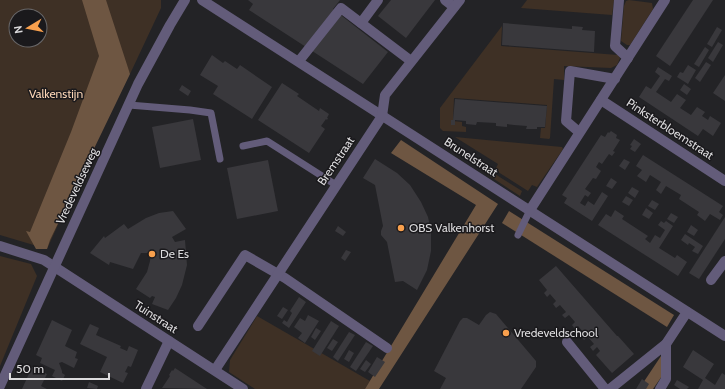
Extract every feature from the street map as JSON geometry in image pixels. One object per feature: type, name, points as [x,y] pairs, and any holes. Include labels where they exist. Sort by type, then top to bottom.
[{"type":"street","name":"Vredeveldseweg","points":[[0,386],[129,104],[159,44],[185,0]]},
{"type":"street","name":"Brunelstraat","points":[[202,0],[725,336]]},
{"type":"street","points":[[361,23],[378,0]]},
{"type":"street","name":"Bremstraat","points":[[215,370],[382,116],[385,95],[410,61],[457,4],[445,0]]},
{"type":"street","points":[[619,0],[615,46],[628,58]]},
{"type":"street","points":[[530,210],[579,132],[615,79],[663,1]]},
{"type":"street","points":[[299,61],[341,8],[410,61]]},
{"type":"street","points":[[579,132],[566,121],[570,71],[615,79]]},
{"type":"street","name":"Pinksterbloemstraat","points":[[601,100],[725,181]]},
{"type":"street","name":"Tuinstraat","points":[[0,246],[34,256],[54,267],[243,389]]},
{"type":"street","points":[[198,326],[245,255],[278,274],[387,348]]},
{"type":"street","points":[[711,280],[725,261]]},
{"type":"street","points":[[610,389],[666,344],[687,312]]},
{"type":"street","points":[[146,389],[170,341]]},
{"type":"street","points":[[567,342],[605,389]]},
{"type":"street","points":[[664,388],[666,379],[666,344]]},
{"type":"lane","points":[[129,104],[211,113],[220,159]]},
{"type":"lane","points":[[243,146],[267,141],[336,185]]},
{"type":"lane","points":[[518,235],[530,210]]},
{"type":"green space","name":"Valkenstijn","points":[[0,0],[161,0],[161,8],[130,74],[128,70],[47,249],[0,235]]},
{"type":"green space","points":[[527,0],[614,0],[612,15],[521,8]]},
{"type":"green space","points":[[629,0],[652,3],[653,9],[630,45],[627,45],[621,41],[624,6],[626,1]]},
{"type":"green space","points":[[502,26],[501,46],[618,55],[620,58],[617,65],[611,68],[564,66],[564,80],[554,79],[549,139],[540,138],[541,128],[545,128],[547,105],[454,98],[453,121],[462,122],[462,126],[466,127],[466,132],[443,131],[440,128],[440,108]]},
{"type":"green space","points":[[455,137],[562,147],[563,149],[537,187],[532,185],[528,191],[495,170],[498,164]]},
{"type":"green space","points":[[490,171],[522,191],[520,196],[488,175]]},
{"type":"green space","points":[[0,256],[31,264],[37,276],[0,366]]},
{"type":"green space","points":[[257,316],[370,381],[365,389],[255,389],[229,372],[230,360]]},
{"type":"shaded area","points":[[82,0],[106,0],[130,74],[47,249],[36,249],[26,231],[30,232],[71,132],[99,56]]},
{"type":"shaded area","points":[[401,140],[498,204],[379,389],[365,389],[476,205],[391,153]]},
{"type":"shaded area","points":[[509,211],[674,315],[667,327],[502,223]]},
{"type":"shaded area","points":[[661,356],[662,376],[653,389],[639,389]]},
{"type":"building","points":[[248,0],[340,0],[333,9],[388,52],[363,84],[249,10],[253,4]]},
{"type":"building","points":[[391,0],[435,0],[406,38],[378,16]]},
{"type":"building","points":[[693,0],[713,0],[670,66],[656,56]]},
{"type":"building","points":[[503,23],[572,29],[572,26],[583,27],[582,30],[595,31],[594,52],[502,45]]},
{"type":"building","points":[[717,27],[722,30],[712,47],[707,44]]},
{"type":"building","points":[[718,42],[723,45],[713,62],[708,58]]},
{"type":"building","points":[[705,47],[709,50],[699,67],[694,64]]},
{"type":"building","points":[[212,55],[223,63],[225,61],[237,69],[240,65],[272,87],[252,119],[213,94],[218,86],[200,75]]},
{"type":"building","points":[[706,62],[711,65],[700,82],[695,78]]},
{"type":"building","points":[[688,65],[696,70],[688,84],[677,77],[680,72],[683,73]]},
{"type":"building","points":[[658,67],[672,76],[669,81],[665,79],[656,92],[671,102],[677,94],[686,100],[680,108],[691,115],[697,107],[705,112],[702,116],[708,120],[710,116],[721,123],[713,136],[703,129],[698,136],[639,97],[646,86],[651,89],[660,76],[655,72]]},
{"type":"building","points":[[725,75],[725,101],[713,93]]},
{"type":"building","points":[[282,83],[299,94],[297,96],[319,111],[320,108],[329,114],[327,120],[326,119],[321,126],[325,129],[309,153],[258,120]]},
{"type":"building","points":[[684,84],[691,89],[687,95],[680,90]]},
{"type":"building","points":[[182,85],[191,91],[188,96],[179,90]]},
{"type":"building","points":[[455,99],[547,106],[545,127],[526,129],[527,126],[507,124],[507,127],[496,126],[496,123],[477,122],[476,125],[466,124],[466,121],[455,120],[455,125],[451,125],[451,120],[453,120]]},
{"type":"building","points":[[193,119],[201,160],[160,168],[152,127]]},
{"type":"building","points":[[611,131],[617,135],[616,138],[620,140],[613,151],[615,152],[612,156],[609,154],[602,164],[599,162],[596,167],[601,171],[596,179],[593,178],[585,189],[591,193],[588,197],[585,195],[580,203],[585,206],[588,201],[594,205],[602,192],[608,196],[592,221],[564,203],[567,198],[562,195],[601,135],[605,137],[608,132],[609,133]]},
{"type":"building","points":[[634,139],[641,144],[635,152],[630,149],[632,146],[630,145]]},
{"type":"building","points":[[643,155],[723,206],[719,212],[723,215],[720,220],[710,214],[705,221],[697,215],[699,212],[679,199],[681,195],[666,186],[661,194],[656,190],[661,182],[650,175],[646,182],[637,176],[642,170],[636,166]]},
{"type":"building","points":[[375,159],[397,173],[410,185],[421,202],[428,217],[431,231],[431,251],[427,270],[417,290],[403,281],[395,282],[387,242],[381,235],[383,226],[375,185],[363,178]]},
{"type":"building","points":[[624,159],[630,162],[625,170],[619,166]]},
{"type":"building","points":[[268,160],[278,211],[237,219],[227,168]]},
{"type":"building","points":[[611,178],[617,182],[612,189],[606,186]]},
{"type":"building","points":[[632,187],[639,191],[635,198],[628,193]]},
{"type":"building","points":[[626,196],[633,200],[629,206],[622,202]]},
{"type":"building","points":[[652,200],[659,204],[655,210],[648,206]]},
{"type":"building","points":[[646,208],[653,213],[649,219],[642,215]]},
{"type":"building","points":[[615,210],[624,216],[622,219],[648,236],[645,239],[650,243],[655,235],[660,238],[665,230],[658,225],[661,221],[664,223],[666,221],[673,226],[659,248],[675,258],[677,255],[687,262],[678,276],[598,225],[606,214],[611,217]]},
{"type":"building","points":[[173,211],[186,229],[172,237],[175,242],[185,240],[187,265],[182,285],[168,310],[152,304],[155,297],[152,296],[150,298],[136,289],[147,272],[151,253],[141,253],[133,269],[110,262],[109,265],[90,253],[104,236],[105,238],[124,224],[128,229],[146,218],[159,213]]},
{"type":"building","points":[[671,213],[678,217],[674,223],[667,219]]},
{"type":"building","points":[[725,217],[725,239],[699,279],[689,273]]},
{"type":"building","points":[[691,225],[698,230],[694,236],[687,232]]},
{"type":"building","points":[[338,226],[346,232],[343,236],[335,231]]},
{"type":"building","points":[[685,234],[703,246],[698,254],[692,251],[695,247],[689,243],[688,245],[681,240]]},
{"type":"building","points":[[346,250],[351,252],[345,261],[341,258]]},
{"type":"building","points":[[556,266],[634,354],[612,373],[596,355],[600,351],[597,347],[593,351],[590,347],[594,344],[588,337],[584,340],[581,336],[584,333],[578,326],[575,329],[572,325],[575,322],[569,315],[565,318],[562,315],[566,312],[560,305],[556,308],[553,304],[556,301],[550,294],[547,297],[544,293],[547,290],[539,280]]},
{"type":"building","points":[[299,297],[306,302],[289,328],[282,323],[284,320],[287,322],[292,313],[290,311]]},
{"type":"building","points":[[283,307],[288,310],[282,319],[277,316]]},
{"type":"building","points":[[490,312],[496,314],[536,361],[536,367],[521,389],[440,389],[446,378],[434,371],[460,321],[463,318],[467,318],[479,325]]},
{"type":"building","points":[[308,315],[319,321],[305,343],[298,338],[302,333],[294,327],[300,318],[305,321]]},
{"type":"building","points":[[52,320],[72,330],[65,346],[77,352],[75,358],[78,359],[74,368],[62,362],[59,363],[62,373],[65,375],[62,381],[52,376],[55,370],[40,363],[42,358],[36,355]]},
{"type":"building","points":[[331,321],[339,326],[320,356],[312,351]]},
{"type":"building","points":[[90,324],[99,328],[96,335],[121,346],[120,348],[127,351],[129,346],[138,350],[131,367],[128,366],[125,372],[128,373],[123,383],[100,372],[107,357],[80,344]]},
{"type":"building","points":[[316,328],[321,331],[315,340],[311,337]]},
{"type":"building","points":[[349,332],[355,335],[338,361],[333,357]]},
{"type":"building","points":[[333,339],[338,342],[332,351],[327,348]]},
{"type":"building","points":[[366,342],[373,346],[356,371],[350,367]]},
{"type":"building","points":[[349,350],[354,353],[349,362],[344,359]]},
{"type":"building","points":[[693,350],[714,364],[705,378],[715,385],[722,373],[725,375],[725,389],[698,389],[703,380],[683,367]]},
{"type":"building","points":[[377,357],[385,362],[375,377],[368,372]]},
{"type":"building","points":[[366,360],[371,364],[365,372],[360,369]]},
{"type":"building","points":[[32,367],[47,374],[41,386],[47,389],[22,389]]},
{"type":"building","points":[[175,368],[207,389],[162,388],[172,370],[173,371]]},
{"type":"building","points":[[642,379],[649,384],[646,389],[636,389]]},
{"type":"building","points":[[677,380],[689,387],[687,389],[680,389],[674,385]]},
{"type":"building","points":[[89,382],[98,386],[97,389],[87,388]]},
{"type":"place","name":"OBS Valkenhorst","points":[[401,228]]},
{"type":"place","name":"De Es","points":[[152,254]]},
{"type":"place","name":"Vredeveldschool","points":[[506,333]]}]
